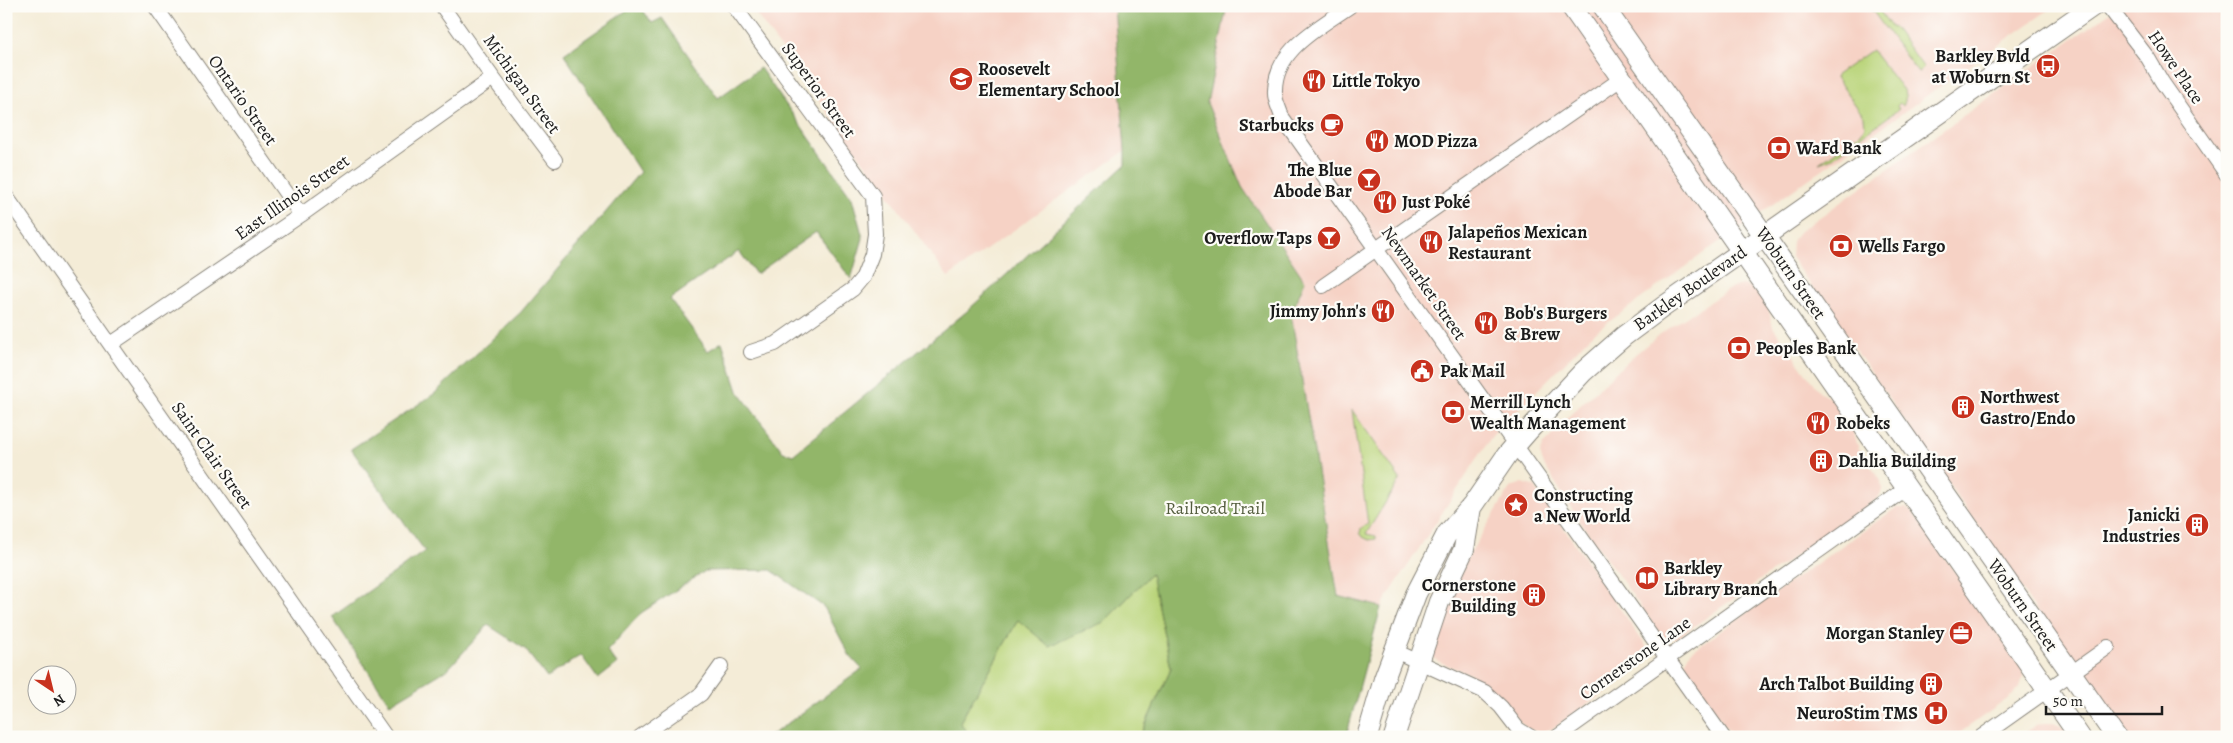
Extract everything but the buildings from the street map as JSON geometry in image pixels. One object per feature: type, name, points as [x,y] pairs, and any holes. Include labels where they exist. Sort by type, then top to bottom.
[{"type":"main road","name":"Woburn Street","points":[[1571,6],[2080,737]]},
{"type":"main road","name":"Woburn Street","points":[[1603,6],[2116,737]]},
{"type":"main road","name":"Barkley Boulevard","points":[[1367,737],[1394,651],[1416,594],[1447,534],[1472,506],[1516,445],[1598,358],[1663,306],[2093,6]]},
{"type":"main road","name":"Barkley Boulevard","points":[[1394,737],[1440,602],[1464,549],[1472,506]]},
{"type":"street","name":"Ontario Street","points":[[155,6],[301,215]]},
{"type":"street","name":"Michigan Street","points":[[442,6],[555,160]]},
{"type":"street","name":"Superior Street","points":[[734,6],[873,196],[875,234],[872,254],[863,277],[853,289],[775,344],[751,352]]},
{"type":"street","name":"Newmarket Street","points":[[1350,6],[1294,46],[1284,60],[1276,79],[1275,96],[1282,117],[1723,737]]},
{"type":"street","name":"Howe Place","points":[[2108,6],[2148,58],[2162,82],[2227,175]]},
{"type":"street","name":"East Illinois Street","points":[[111,344],[301,215],[493,78]]},
{"type":"street","points":[[1323,286],[1622,79]]},
{"type":"street","name":"Saint Clair Street","points":[[6,196],[386,737]]},
{"type":"street","name":"Cornerstone Lane","points":[[1557,737],[1907,488]]},
{"type":"street","points":[[1981,737],[2108,647]]},
{"type":"street","points":[[1394,651],[1485,692],[1501,707],[1518,728],[1531,737]]},
{"type":"street","points":[[640,737],[701,694],[721,666]]},
{"type":"shaded area","name":"Roosevelt Elementary School","points":[[750,6],[1114,6],[1125,151],[948,277]]},
{"type":"shaded area","points":[[1227,6],[2054,6],[1595,332],[1492,436],[1381,607],[1339,596],[1291,314],[1305,281],[1242,187],[1207,103]]},
{"type":"shaded area","points":[[2119,6],[2227,6],[2227,737],[2124,737],[1791,257],[1792,241],[1800,231]]},
{"type":"shaded area","points":[[1743,285],[1755,290],[1760,295],[1768,307],[1773,327],[1820,393],[1833,399],[1849,420],[1859,449],[1881,481],[1882,490],[1878,498],[1677,638],[1668,640],[1661,635],[1583,526],[1544,465],[1540,454],[1544,444],[1571,414],[1633,356],[1659,335],[1726,291]]},
{"type":"shaded area","points":[[1523,483],[1535,487],[1646,646],[1647,657],[1643,666],[1552,729],[1539,732],[1526,728],[1495,694],[1472,675],[1437,661],[1430,653],[1464,563],[1511,487]]},
{"type":"shaded area","points":[[1896,508],[1906,508],[1914,514],[2022,667],[2023,677],[2020,687],[2013,695],[1954,737],[1733,737],[1688,672],[1685,662],[1691,652]]},
{"type":"shaded area","points":[[2053,723],[2061,726],[2071,737],[2020,737],[2036,725]]},
{"type":"green space","name":"Railroad Trail","points":[[633,6],[640,6],[652,23],[662,18],[718,98],[760,68],[852,198],[863,238],[851,279],[816,232],[756,274],[739,251],[670,299],[708,351],[722,342],[738,391],[783,452],[793,455],[966,312],[1125,165],[1114,6],[1227,6],[1207,103],[1242,187],[1305,281],[1291,314],[1338,596],[1381,607],[1346,737],[1140,737],[1171,668],[1151,574],[1104,622],[1049,646],[1018,620],[960,722],[970,737],[769,737],[862,669],[850,656],[824,607],[771,570],[705,571],[641,613],[607,651],[617,664],[598,679],[581,655],[547,678],[525,649],[488,625],[448,669],[390,704],[332,617],[425,551],[351,449],[434,394],[521,312],[640,172],[564,54]]},
{"type":"green space","points":[[1869,6],[1876,6],[1924,68],[1918,73]]},
{"type":"green space","points":[[1872,50],[1903,90],[1905,102],[1903,106],[1900,103],[1897,106],[1899,109],[1830,159],[1819,163],[1861,133],[1865,126],[1864,117],[1835,76]]},
{"type":"green space","points":[[1352,410],[1400,479],[1366,534],[1376,536],[1376,539],[1369,540],[1360,533],[1361,528],[1368,524]]},
{"type":"green space","points":[[1151,573],[1171,668],[1140,737],[970,737],[960,722],[1018,620],[1104,622]]},
{"type":"place","name":"Barkley Bvld at Woburn St","points":[[2048,66]]},
{"type":"place","name":"Roosevelt Elementary School","points":[[961,79]]},
{"type":"place","name":"Little Tokyo","points":[[1314,81]]},
{"type":"place","name":"Starbucks","points":[[1332,125]]},
{"type":"place","name":"MOD Pizza","points":[[1377,141]]},
{"type":"place","name":"WaFd Bank","points":[[1779,148]]},
{"type":"place","name":"The Blue Abode Bar","points":[[1369,180]]},
{"type":"place","name":"Just Poké","points":[[1385,202]]},
{"type":"place","name":"Overflow Taps","points":[[1329,238]]},
{"type":"place","name":"Jalapeños Mexican Restaurant","points":[[1431,242]]},
{"type":"place","name":"Wells Fargo","points":[[1841,246]]},
{"type":"place","name":"Jimmy John's","points":[[1383,311]]},
{"type":"place","name":"Bob's Burgers & Brew","points":[[1486,323]]},
{"type":"place","name":"Peoples Bank","points":[[1739,348]]},
{"type":"place","name":"Pak Mail","points":[[1422,371]]},
{"type":"place","name":"Northwest Gastro/Endo","points":[[1963,407]]},
{"type":"place","name":"Merrill Lynch Wealth Management","points":[[1453,412]]},
{"type":"place","name":"Robeks","points":[[1818,423]]},
{"type":"place","name":"Dahlia Building","points":[[1821,461]]},
{"type":"place","name":"Constructing a New World","points":[[1516,505]]},
{"type":"place","name":"Janicki Industries","points":[[2197,525]]},
{"type":"place","name":"Barkley Library Branch","points":[[1647,578]]},
{"type":"place","name":"Cornerstone Building","points":[[1534,595]]},
{"type":"place","name":"Morgan Stanley","points":[[1961,633]]},
{"type":"place","name":"Arch Talbot Building","points":[[1931,684]]},
{"type":"place","name":"NeuroStim TMS","points":[[1936,713]]}]
